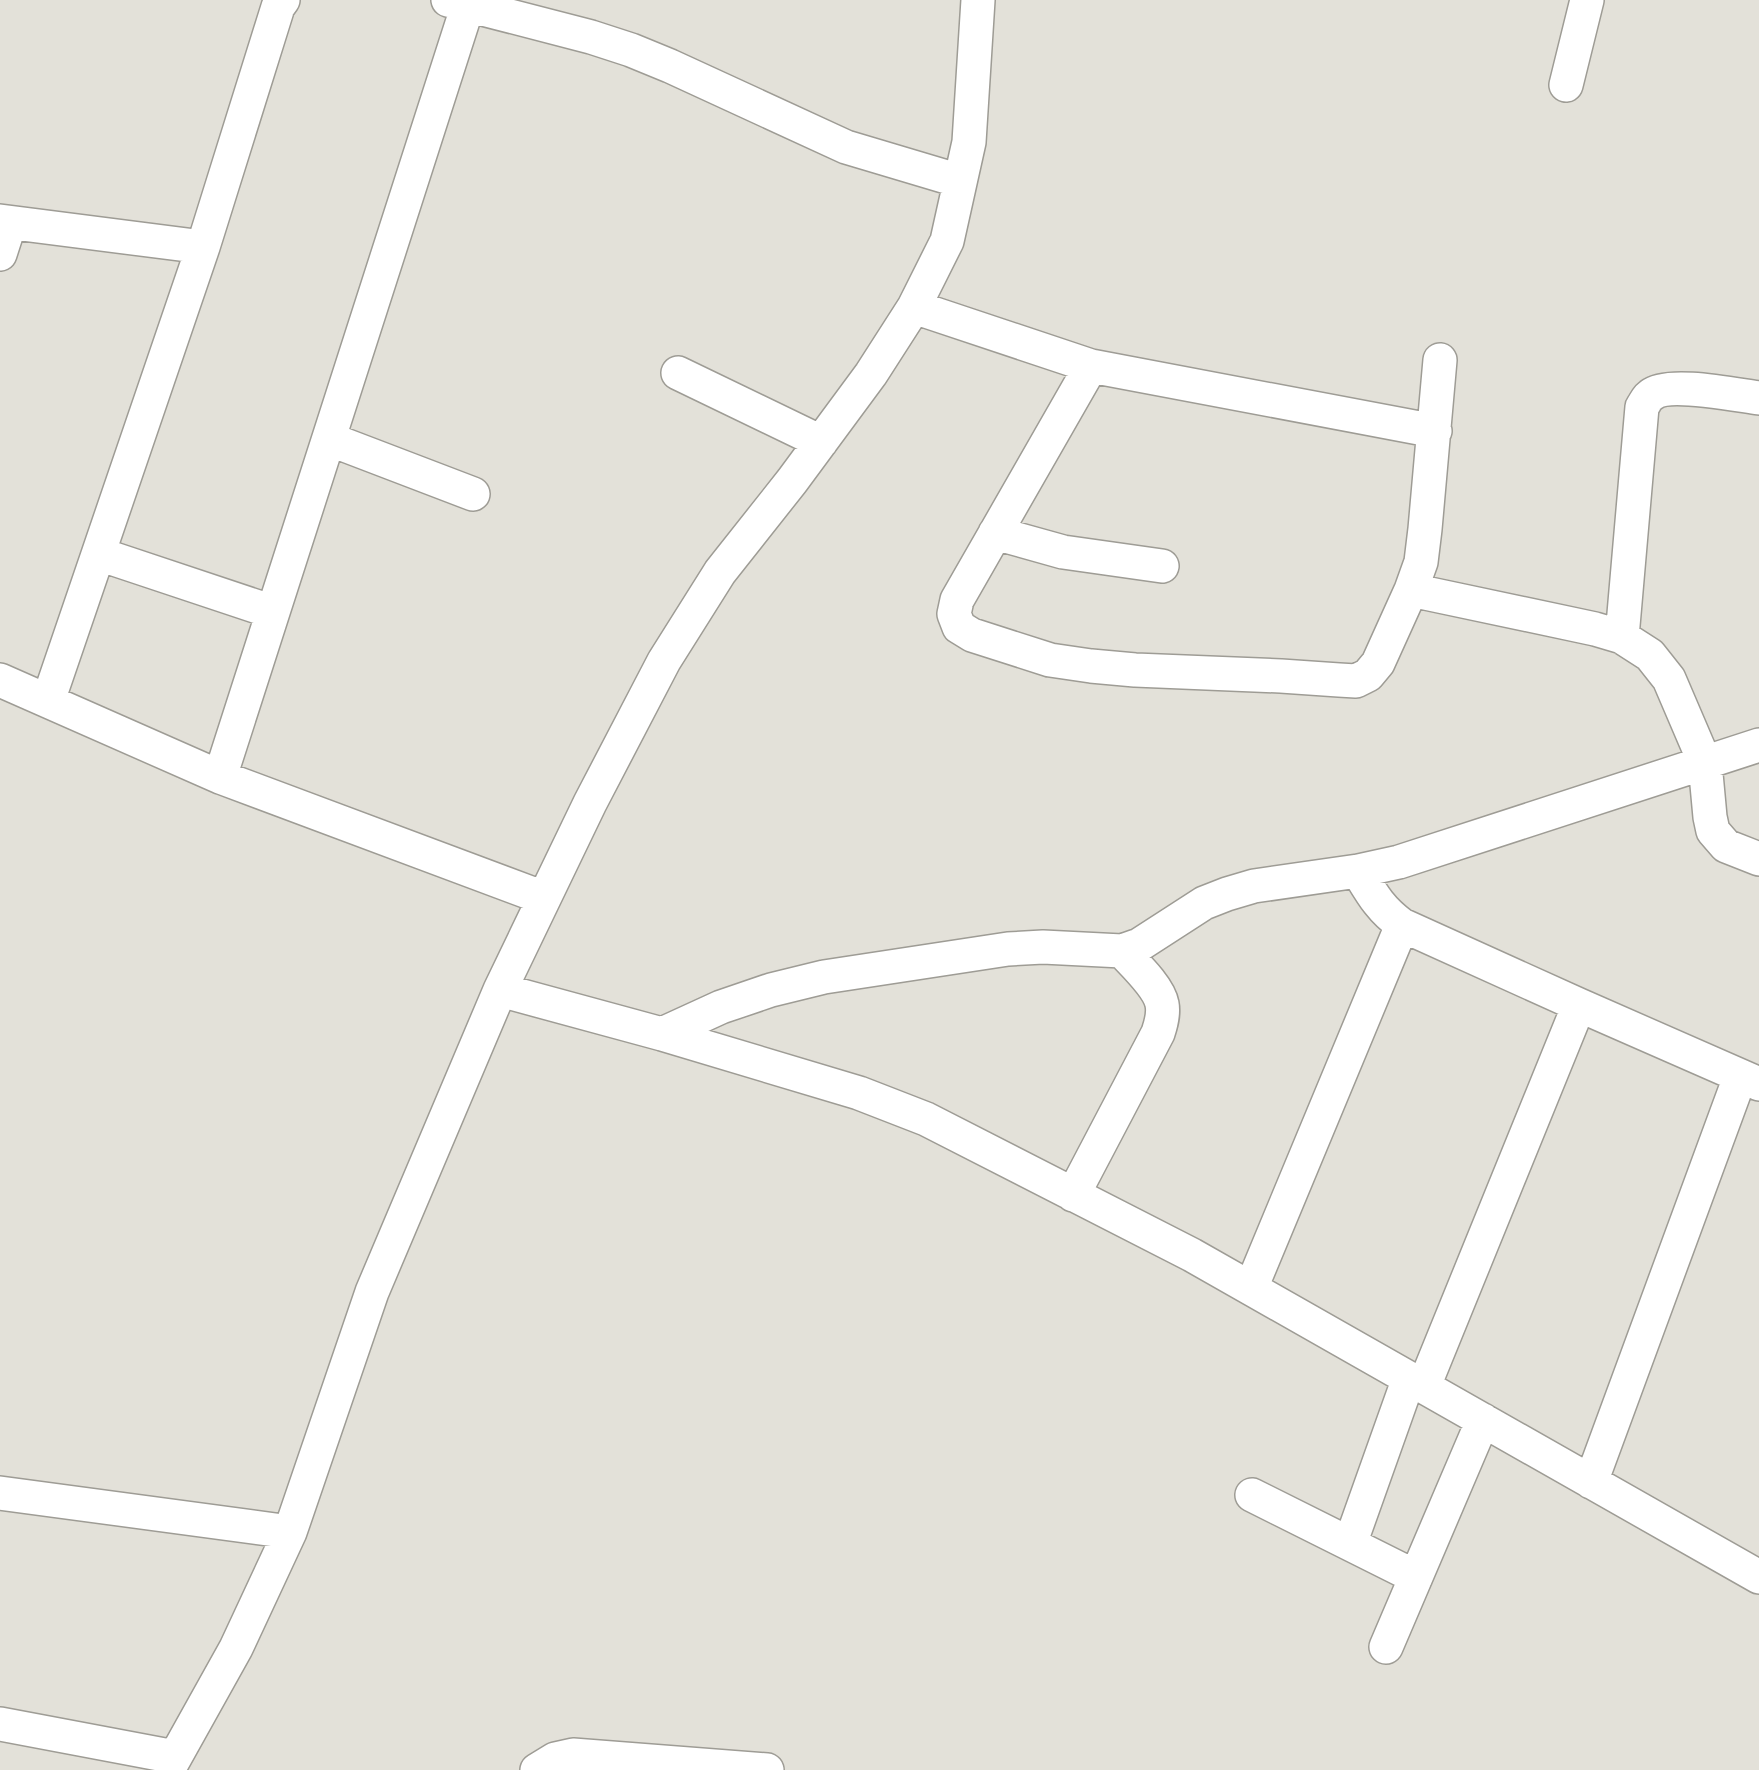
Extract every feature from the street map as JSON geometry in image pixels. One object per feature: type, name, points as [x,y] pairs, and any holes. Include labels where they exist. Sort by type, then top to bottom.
[{"type":"street","points":[[48,701],[203,248],[278,7],[283,0]]},
{"type":"street","points":[[0,1724],[171,1764],[236,1648],[290,1532],[372,1292],[500,990],[590,803],[664,661],[720,572],[792,481],[871,374],[914,307],[947,241],[969,142],[978,0]]},
{"type":"street","points":[[1566,85],[1587,0]]},
{"type":"street","points":[[220,777],[329,439],[458,3],[591,37],[631,50],[846,147],[960,181]]},
{"type":"street","points":[[0,254],[5,222],[203,248]]},
{"type":"street","points":[[914,307],[1091,366],[1435,431]]},
{"type":"street","points":[[1091,366],[957,600],[954,614],[959,627],[972,635],[1050,660],[1091,666],[1356,681],[1368,675],[1378,663],[1412,590],[1420,562],[1435,431],[1440,360]]},
{"type":"street","points":[[678,373],[821,442]]},
{"type":"street","points":[[1622,637],[1642,406],[1651,395],[1665,388],[1759,398]]},
{"type":"street","points":[[329,439],[473,494]]},
{"type":"street","points":[[995,533],[1063,552],[1162,566]]},
{"type":"street","points":[[99,554],[273,612]]},
{"type":"street","points":[[1412,590],[1595,629],[1622,637],[1650,655],[1669,679],[1705,764],[1713,831],[1726,846],[1759,859]]},
{"type":"street","points":[[0,680],[220,777],[544,898]]},
{"type":"street","points":[[662,1034],[721,1007],[771,990],[824,977],[1008,949],[1140,943],[1204,903],[1227,894],[1254,886],[1358,871],[1399,862],[1759,745]]},
{"type":"street","points":[[1358,871],[1381,907],[1402,925],[1750,1080],[1591,1482]]},
{"type":"street","points":[[1251,1288],[1402,925]]},
{"type":"street","points":[[1073,1195],[1158,1033],[1162,1004],[1140,943]]},
{"type":"street","points":[[500,990],[662,1034],[859,1093],[926,1119],[1192,1255],[1759,1576]]},
{"type":"street","points":[[1350,1544],[1579,1005]]},
{"type":"street","points":[[1386,1647],[1483,1420]]},
{"type":"street","points":[[0,1493],[290,1532]]},
{"type":"street","points":[[1252,1495],[1416,1577]]},
{"type":"street","points":[[537,1770],[555,1759],[573,1755],[767,1770]]}]
